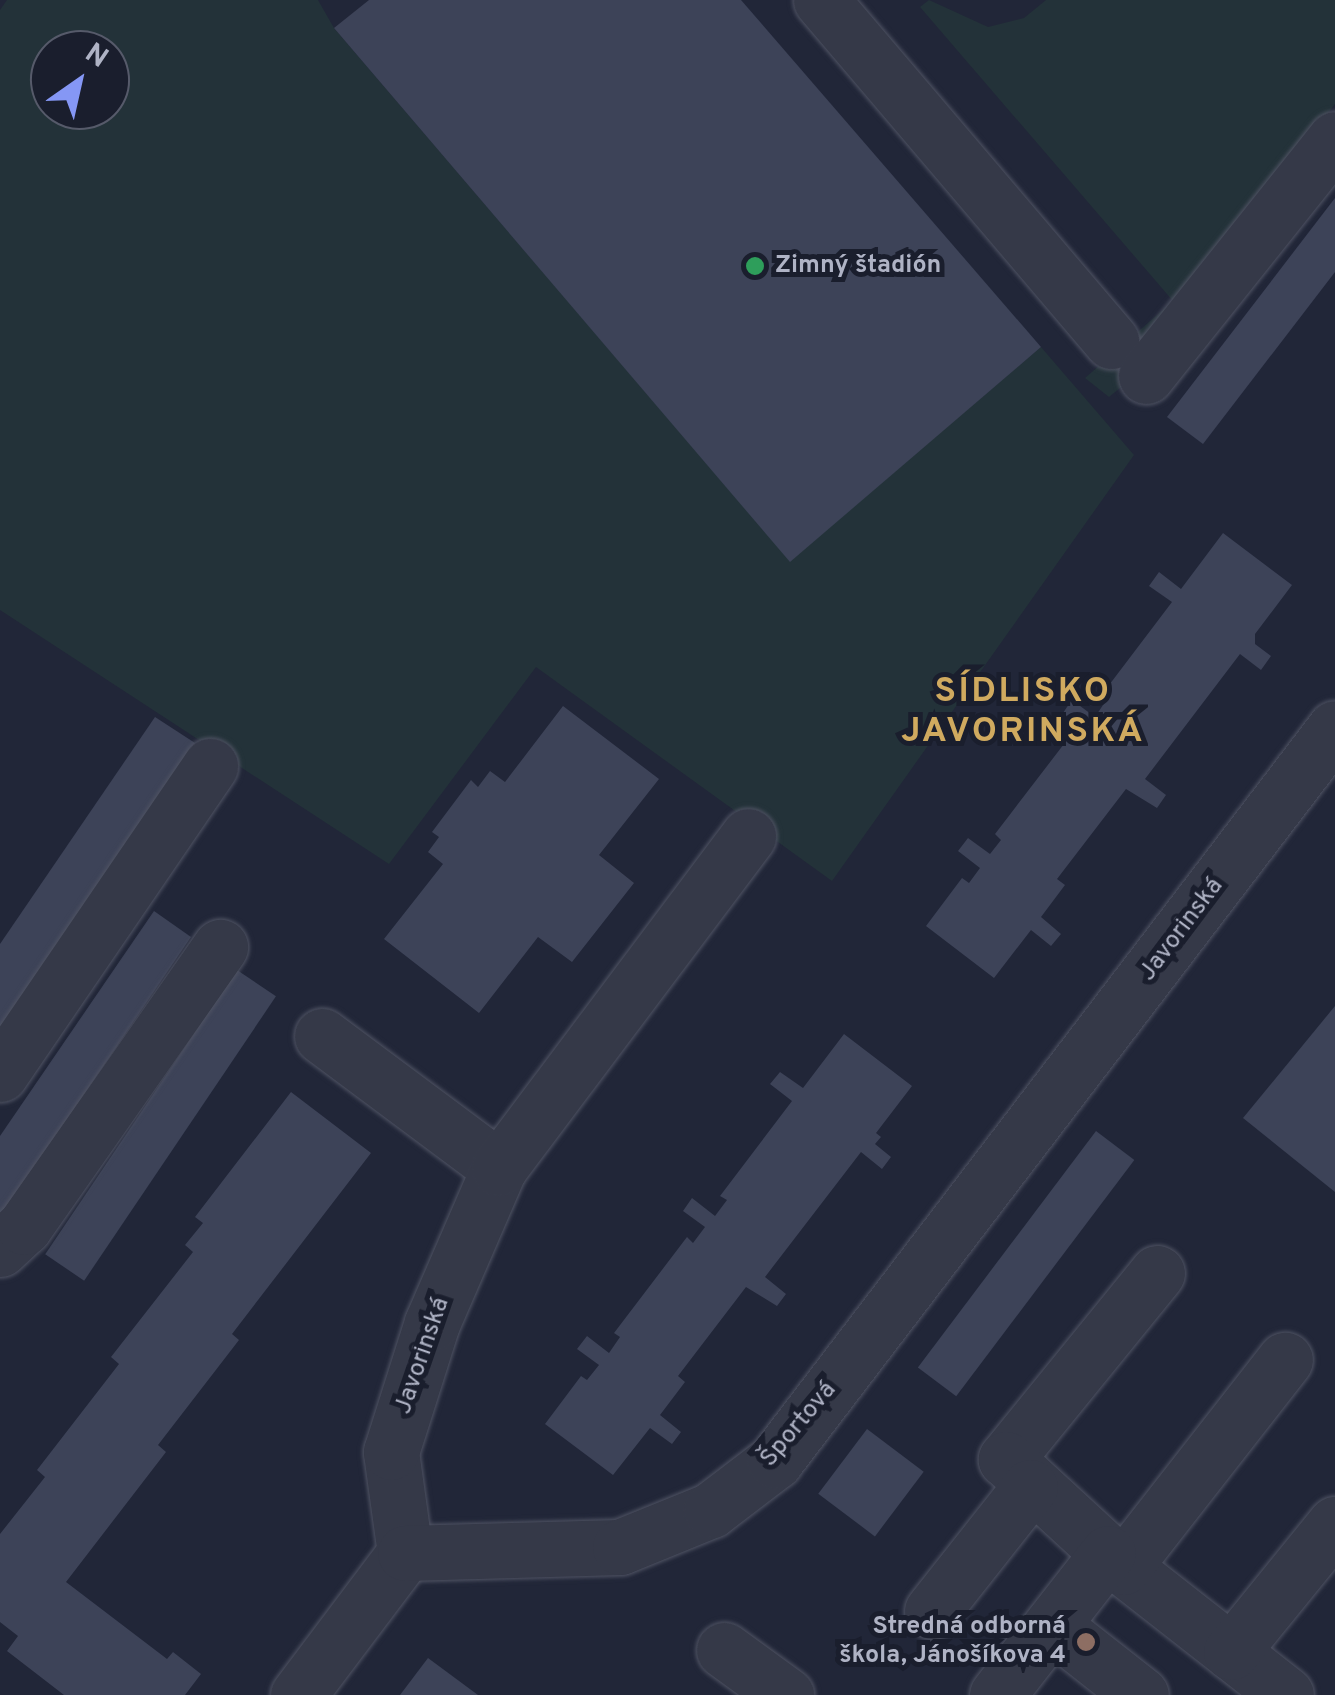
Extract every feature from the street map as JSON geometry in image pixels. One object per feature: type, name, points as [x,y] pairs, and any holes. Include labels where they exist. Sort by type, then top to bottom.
[{"type":"street","points":[[847,9],[1129,359],[1335,139]]},
{"type":"street","name":"Javorinská","points":[[1031,1132],[1335,728]]},
{"type":"street","points":[[0,1074],[210,766]]},
{"type":"street","name":"Javorinská","points":[[405,1554],[391,1452],[432,1323],[499,1168],[748,836]]},
{"type":"street","points":[[0,1249],[24,1227],[220,947]]},
{"type":"street","points":[[322,1036],[499,1168]]},
{"type":"street","name":"Športová","points":[[405,1554],[620,1547],[711,1510],[775,1461],[1031,1132]]},
{"type":"street","points":[[1157,1273],[1006,1459],[1030,1487],[1116,1560],[1286,1695]]},
{"type":"street","points":[[996,1695],[1052,1625],[1116,1560],[1286,1360]]},
{"type":"street","points":[[932,1611],[1030,1487]]},
{"type":"street","points":[[1231,1652],[1335,1524]]},
{"type":"street","points":[[298,1695],[405,1554]]},
{"type":"street","points":[[1052,1625],[1141,1695]]},
{"type":"street","points":[[724,1650],[786,1695]]},
{"type":"shaded area","points":[[7,0],[318,0],[334,28],[790,561],[1041,347],[1134,455],[832,881],[536,667],[389,864],[0,610],[0,10]]},
{"type":"shaded area","points":[[929,0],[988,27],[1024,18],[1046,0],[1335,0],[1335,104],[1126,383],[1109,397],[1085,378],[1173,301],[920,7]]},
{"type":"building","name":"Zimný štadión","points":[[369,0],[741,0],[1041,347],[790,562],[334,28]]},
{"type":"building","points":[[1335,198],[1335,272],[1203,444],[1167,417]]},
{"type":"building","points":[[1223,533],[1292,585],[1255,634],[1255,644],[1271,656],[1261,670],[1240,654],[1145,779],[1166,795],[1157,808],[1126,789],[1057,879],[1065,885],[1041,917],[1061,934],[1051,946],[1031,930],[994,978],[926,926],[962,878],[969,883],[980,868],[958,851],[968,838],[990,854],[1001,840],[995,834],[1067,740],[1074,745],[1085,730],[1063,713],[1072,700],[1095,717],[1105,702],[1100,697],[1172,602],[1149,586],[1159,572],[1181,589]]},
{"type":"building","points":[[563,706],[659,779],[599,855],[634,883],[572,962],[538,937],[479,1013],[384,939],[443,864],[428,852],[439,837],[432,832],[471,780],[478,787],[490,771],[505,782]]},
{"type":"building","points":[[155,717],[195,743],[0,1030],[0,944]]},
{"type":"building","points":[[154,911],[191,937],[0,1218],[0,1136]]},
{"type":"building","points":[[237,970],[276,996],[84,1281],[45,1254]]},
{"type":"building","points":[[1335,1006],[1335,1192],[1243,1118]]},
{"type":"building","points":[[844,1034],[912,1086],[876,1133],[881,1137],[875,1144],[891,1157],[882,1169],[861,1152],[765,1277],[786,1294],[777,1306],[746,1287],[678,1376],[685,1382],[660,1415],[681,1432],[672,1444],[650,1428],[613,1475],[545,1424],[581,1376],[587,1380],[599,1365],[577,1349],[587,1336],[609,1353],[620,1337],[614,1333],[687,1237],[693,1243],[705,1227],[683,1211],[692,1198],[715,1216],[727,1200],[720,1196],[792,1101],[770,1084],[780,1072],[803,1088]]},
{"type":"building","points":[[291,1092],[371,1153],[232,1334],[239,1340],[158,1445],[166,1452],[66,1582],[167,1659],[173,1652],[201,1674],[185,1695],[64,1695],[7,1651],[18,1636],[0,1622],[0,1534],[45,1477],[37,1470],[119,1364],[111,1357],[193,1252],[185,1245],[203,1223],[195,1217]]},
{"type":"building","points":[[1096,1131],[1134,1160],[956,1396],[918,1367]]},
{"type":"building","points":[[867,1429],[924,1472],[875,1536],[818,1494]]},
{"type":"building","points":[[428,1658],[478,1695],[400,1695]]},
{"type":"place","name":"Zimný štadión","points":[[755,266]]},
{"type":"place","name":"Stredná odborná škola, Jánošíkova 4","points":[[1086,1642]]},
{"type":"district","name":"SÍDLISKO JAVORINSKÁ","points":[[1023,712]]}]
